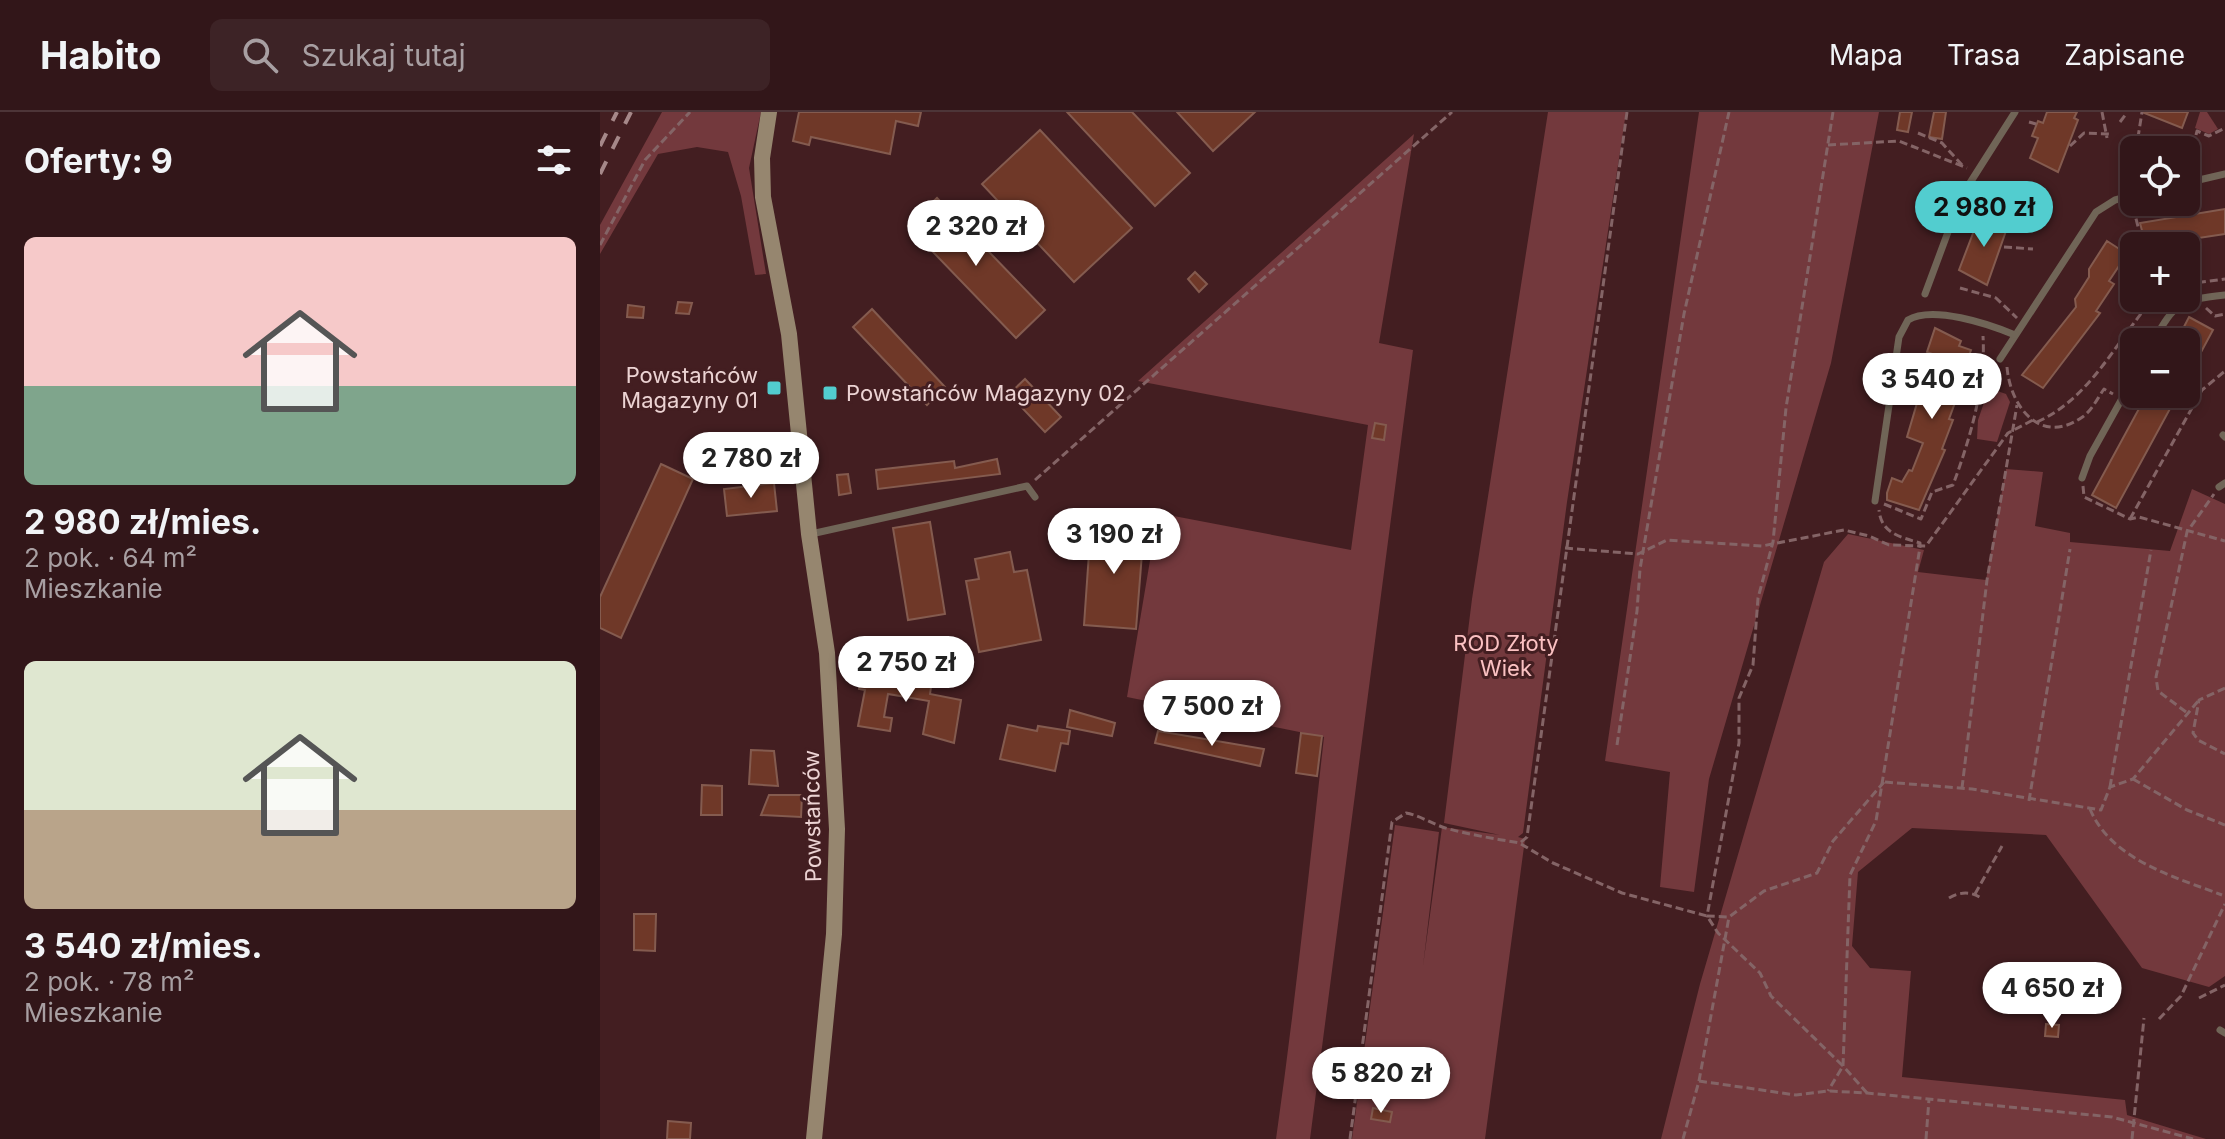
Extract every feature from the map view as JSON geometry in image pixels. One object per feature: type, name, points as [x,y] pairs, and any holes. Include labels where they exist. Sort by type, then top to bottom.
[{"type":"street","name":"Powstańców","points":[[769,112],[762,158],[763,197],[789,334],[809,534],[827,653],[837,829],[834,934],[814,1139]]},
{"type":"lane","points":[[1925,294],[1961,197],[2015,112]]},
{"type":"lane","points":[[2200,180],[2225,174]]},
{"type":"lane","points":[[2000,359],[2096,212],[2120,199]]},
{"type":"lane","points":[[2162,328],[2177,305],[2187,299],[2225,295]]},
{"type":"lane","points":[[1879,502],[1903,326],[1915,316],[1926,313],[1982,324],[2015,335]]},
{"type":"lane","points":[[2082,478],[2090,456],[2120,402]]},
{"type":"lane","points":[[809,534],[1027,486],[1035,497]]},
{"type":"path","points":[[600,245],[645,160],[690,112]]},
{"type":"path","points":[[1027,486],[1452,112]]},
{"type":"path","points":[[1520,843],[1527,837],[1627,112]]},
{"type":"path","points":[[1617,745],[1644,551],[1684,314],[1729,112]]},
{"type":"path","points":[[1833,112],[1786,408],[1773,542],[1758,598],[1753,665],[1739,698],[1739,743],[1707,916],[1724,938],[1760,973],[1771,996],[1867,1093]]},
{"type":"path","points":[[2070,146],[2084,133],[2108,135],[2102,112]]},
{"type":"path","points":[[2138,136],[2142,112]]},
{"type":"path","points":[[2120,122],[2126,114]]},
{"type":"path","points":[[2029,122],[2036,124]]},
{"type":"path","points":[[2197,136],[2197,131],[2209,136],[2225,128]]},
{"type":"path","points":[[1918,133],[1942,143],[1962,166]]},
{"type":"path","points":[[1828,145],[1899,141],[1976,172]]},
{"type":"path","points":[[2004,247],[2033,249]]},
{"type":"path","points":[[2200,282],[2225,279]]},
{"type":"path","points":[[1960,288],[1996,298],[2017,317]]},
{"type":"path","points":[[2002,305],[2002,311]]},
{"type":"path","points":[[2203,307],[2215,316],[2225,314]]},
{"type":"path","points":[[2008,433],[2061,411],[2085,389],[2145,312]]},
{"type":"path","points":[[1879,502],[1921,519],[1932,492],[1953,485],[1970,439],[1984,357],[1982,324]]},
{"type":"path","points":[[2000,359],[2007,363],[2009,385],[2017,405],[2035,421],[2061,426],[2071,424],[2087,414],[2103,392]]},
{"type":"path","points":[[2130,519],[2202,390],[2225,371]]},
{"type":"path","points":[[1962,788],[1987,580],[2017,405]]},
{"type":"path","points":[[1565,548],[1638,554],[1667,540],[1762,546],[1844,530],[1876,538],[1889,545],[1920,547],[1929,542],[2014,421]]},
{"type":"path","points":[[2082,478],[2084,497],[2130,519],[2139,517],[2225,541]]},
{"type":"path","points":[[2186,712],[2158,691],[2156,677],[2187,532],[2222,485]]},
{"type":"path","points":[[1828,1091],[1843,1066],[1850,875],[1876,821],[1920,547],[1920,543],[1893,535],[1883,526],[1879,502]]},
{"type":"path","points":[[2029,801],[2070,549]]},
{"type":"path","points":[[1884,782],[1962,788],[2029,801],[2104,808],[2151,550]]},
{"type":"path","points":[[2110,787],[2133,779],[2186,712],[2199,700],[2225,688]]},
{"type":"path","points":[[2199,700],[2193,733],[2198,740],[2225,754]]},
{"type":"path","points":[[2133,779],[2187,810],[2225,825]]},
{"type":"path","points":[[1350,1139],[1392,822],[1406,813],[1423,816],[1445,828],[1520,843],[1553,863],[1622,893],[1707,916],[1729,917],[1764,891],[1817,873],[1833,841],[1884,782]]},
{"type":"path","points":[[2090,809],[2104,836],[2133,857],[2222,895]]},
{"type":"path","points":[[1975,894],[2002,846]]},
{"type":"path","points":[[1949,898],[1956,894],[1975,894],[1981,898]]},
{"type":"path","points":[[2159,1019],[2181,996],[2225,904]]},
{"type":"path","points":[[1683,1139],[1699,1081],[1729,917]]},
{"type":"path","points":[[2199,998],[2225,985]]},
{"type":"path","points":[[2132,1139],[2144,1018]]},
{"type":"path","points":[[1699,1081],[1796,1095],[1828,1091],[1867,1093],[2134,1122],[2193,1139]]},
{"type":"path","points":[[1926,1139],[1929,1098]]},
{"type":"green space","points":[[662,112],[761,112],[749,168],[766,274],[755,275],[741,196],[728,152],[697,147],[658,154],[600,254],[600,225]]},
{"type":"green space","name":"ROD Złoty Wiek","points":[[1548,112],[1626,112],[1567,502],[1523,833],[1518,837],[1525,839],[1485,1139],[1352,1139],[1395,825],[1439,832],[1423,966],[1442,827],[1500,835],[1444,823],[1472,599]]},
{"type":"green space","points":[[1699,112],[1879,112],[1831,363],[1709,779],[1694,892],[1660,887],[1670,772],[1605,761]]},
{"type":"green space","points":[[2200,112],[2207,112],[2218,129],[2209,134],[2195,128]]},
{"type":"green space","points":[[1414,134],[1379,343],[1413,350],[1310,1139],[1276,1139],[1324,737],[1127,697],[1158,513],[1351,550],[1368,425],[1138,381]]},
{"type":"green space","points":[[1989,388],[2006,394],[2010,402],[1997,442],[1977,439],[1978,420]]},
{"type":"green space","points":[[2006,469],[2043,472],[2035,526],[2070,533],[2070,542],[2170,551],[2192,489],[2225,504],[2225,976],[2209,987],[2142,968],[2046,835],[1912,828],[1858,872],[1852,946],[1870,968],[1911,971],[1902,1077],[2125,1100],[2127,1115],[2206,1139],[1661,1139],[1700,984],[1824,562],[1848,534],[1924,550],[1918,572],[1986,580]]},
{"type":"building","points":[[799,112],[921,112],[918,126],[896,121],[890,154],[811,137],[809,145],[793,141]]},
{"type":"building","points":[[1067,112],[1132,112],[1190,173],[1155,206]]},
{"type":"building","points":[[1177,112],[1255,112],[1213,151]]},
{"type":"building","points":[[1900,112],[1912,112],[1908,132],[1897,130]]},
{"type":"building","points":[[1934,112],[1946,112],[1942,139],[1929,137]]},
{"type":"building","points":[[2047,112],[2077,112],[2074,118],[2078,120],[2058,172],[2030,158],[2038,138],[2032,136],[2038,121],[2043,123]]},
{"type":"building","points":[[2142,112],[2188,112],[2182,128]]},
{"type":"building","points":[[1040,130],[1132,228],[1074,282],[982,184]]},
{"type":"building","points":[[937,198],[1045,310],[1016,338],[908,226]]},
{"type":"building","points":[[2225,209],[2225,234],[2200,238],[2200,232],[2142,232],[2140,223],[2200,216],[2200,213]]},
{"type":"building","points":[[1980,215],[2006,223],[1987,285],[1959,270]]},
{"type":"building","points":[[2107,241],[2120,249],[2120,264],[2109,281],[2114,284],[2096,311],[2100,313],[2043,388],[2022,375],[2076,307],[2075,299],[2089,277],[2089,269]]},
{"type":"building","points":[[1195,272],[1207,284],[1199,292],[1188,279]]},
{"type":"building","points":[[678,302],[692,303],[689,314],[676,313]]},
{"type":"building","points":[[628,305],[644,307],[643,318],[627,317]]},
{"type":"building","points":[[872,309],[945,387],[927,405],[853,327]]},
{"type":"building","points":[[2189,317],[2213,330],[2200,354],[2200,328],[2183,328]]},
{"type":"building","points":[[1935,328],[1961,341],[1959,346],[1971,350],[1957,388],[1960,389],[1949,419],[1953,420],[1942,449],[1945,450],[1919,510],[1887,500],[1887,493],[1892,478],[1902,482],[1909,470],[1912,471],[1923,443],[1907,437],[1920,393],[1928,397],[1940,364],[1940,357],[1927,352]]},
{"type":"building","points":[[1025,379],[1061,417],[1045,432],[1009,394]]},
{"type":"building","points":[[2139,408],[2170,408],[2116,508],[2092,495]]},
{"type":"building","points":[[1375,423],[1386,425],[1384,440],[1372,438]]},
{"type":"building","points":[[997,459],[1000,474],[878,489],[876,470],[954,461],[955,468]]},
{"type":"building","points":[[661,464],[693,479],[621,638],[600,628],[600,597]]},
{"type":"building","points":[[848,474],[851,493],[839,495],[837,475]]},
{"type":"building","points":[[774,483],[777,511],[727,516],[724,489]]},
{"type":"building","points":[[930,522],[945,614],[908,620],[893,528]]},
{"type":"building","points":[[1091,524],[1144,528],[1136,629],[1084,625]]},
{"type":"building","points":[[1010,552],[1014,572],[1027,570],[1041,640],[979,652],[966,581],[979,579],[975,559]]},
{"type":"building","points":[[862,666],[892,671],[890,679],[931,687],[930,694],[961,700],[954,743],[923,734],[929,701],[888,694],[884,717],[892,718],[890,731],[858,726],[865,690],[859,689]]},
{"type":"building","points":[[1070,710],[1115,723],[1112,736],[1067,727]]},
{"type":"building","points":[[1008,725],[1037,731],[1038,726],[1070,731],[1068,744],[1061,743],[1055,771],[1000,759]]},
{"type":"building","points":[[1158,731],[1264,749],[1260,766],[1155,743]]},
{"type":"building","points":[[1301,733],[1322,736],[1317,776],[1296,773]]},
{"type":"building","points":[[751,750],[774,751],[778,786],[749,784]]},
{"type":"building","points":[[702,785],[722,786],[722,815],[701,815]]},
{"type":"building","points":[[769,795],[802,795],[801,817],[761,815]]},
{"type":"building","points":[[634,914],[656,914],[655,951],[634,950]]},
{"type":"building","points":[[2046,1024],[2059,1025],[2058,1037],[2045,1036]]},
{"type":"building","points":[[1373,1108],[1392,1112],[1390,1122],[1371,1119]]},
{"type":"building","points":[[668,1121],[691,1123],[690,1139],[667,1139]]},
{"type":"railway","points":[[600,146],[617,112]]},
{"type":"railway","points":[[600,174],[631,112]]},
{"type":"place","name":"Powstańców Magazyny 01","points":[[774,388]]},
{"type":"place","name":"Powstańców Magazyny 02","points":[[830,393]]}]
